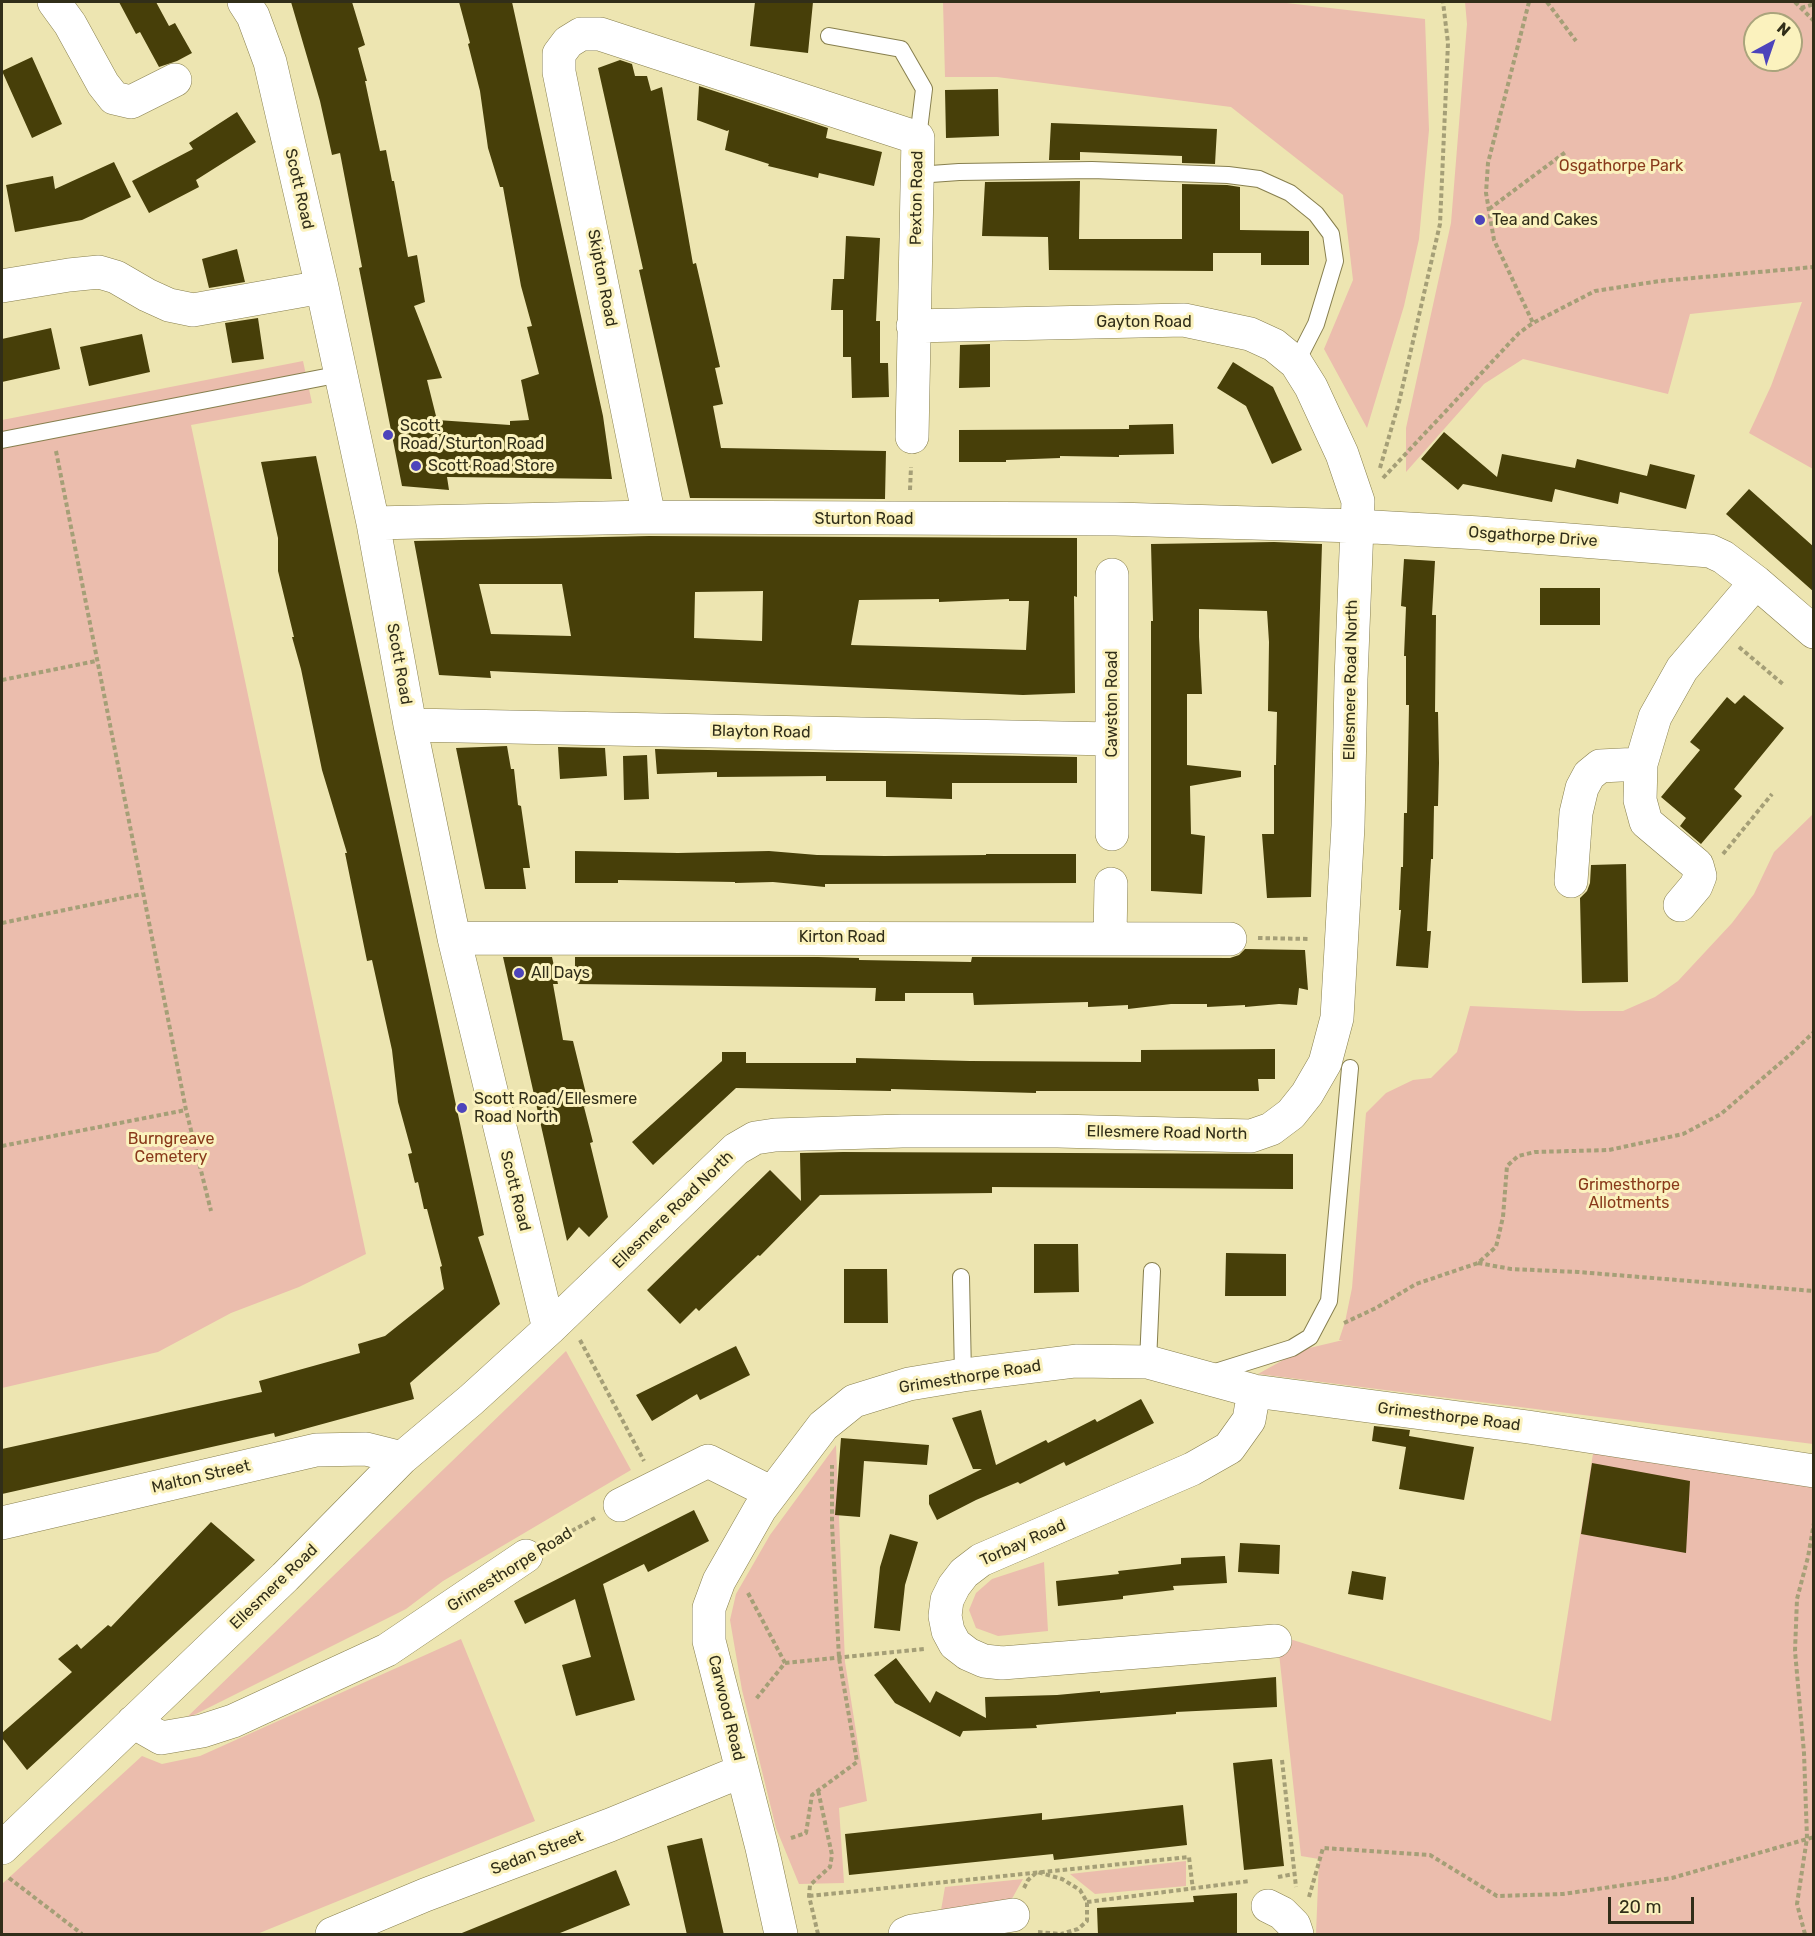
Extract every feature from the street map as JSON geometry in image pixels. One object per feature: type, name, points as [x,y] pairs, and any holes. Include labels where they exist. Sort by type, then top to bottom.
[{"type":"street","points":[[54,2],[70,24],[103,84],[114,98],[131,102],[175,80]]},
{"type":"street","name":"Scott Road","points":[[244,2],[253,16],[270,62],[322,287],[373,523],[410,725],[453,938],[558,1321]]},
{"type":"street","name":"Pexton Road","points":[[568,42],[581,34],[600,34],[918,138],[912,436]]},
{"type":"street","name":"Skipton Road","points":[[568,42],[559,54],[559,72],[649,518]]},
{"type":"street","points":[[2,286],[99,272],[116,277],[169,305],[193,310],[322,287]]},
{"type":"street","name":"Gayton Road","points":[[914,326],[1184,320],[1250,334],[1274,345],[1296,363],[1311,387],[1363,504]]},
{"type":"street","name":"Sturton Road","points":[[373,523],[649,518],[1116,519],[1363,504]]},
{"type":"street","name":"Osgathorpe Drive","points":[[1363,504],[1710,551],[1723,557],[1756,582]]},
{"type":"street","name":"Ellesmere Road North","points":[[558,1321],[736,1149],[755,1138],[775,1135],[902,1131],[1058,1131],[1251,1136],[1271,1129],[1291,1114],[1307,1094],[1325,1063],[1337,1018],[1363,504]]},
{"type":"street","name":"Cawston Road","points":[[1112,575],[1112,834]]},
{"type":"street","points":[[1688,896],[1700,876],[1697,865],[1646,822],[1640,800],[1641,764],[1655,717],[1682,669],[1756,582],[1814,632]]},
{"type":"street","name":"Blayton Road","points":[[410,725],[1112,739]]},
{"type":"street","points":[[1571,881],[1576,813],[1582,788],[1589,775],[1600,766],[1641,764]]},
{"type":"street","points":[[1110,937],[1111,884]]},
{"type":"street","name":"Kirton Road","points":[[453,938],[1110,937],[1230,939]]},
{"type":"street","name":"Ellesmere Road","points":[[2,1848],[285,1577],[402,1458],[471,1400],[558,1321]]},
{"type":"street","name":"Grimesthorpe Road","points":[[772,1493],[823,1426],[854,1401],[909,1384],[1076,1361],[1148,1362],[1254,1391],[1528,1427],[1814,1471]]},
{"type":"street","name":"Torbay Road","points":[[956,1644],[948,1631],[945,1616],[947,1600],[964,1573],[981,1560],[1192,1469],[1229,1449],[1249,1420],[1254,1391]]},
{"type":"street","name":"Malton Street","points":[[2,1523],[316,1450],[366,1449],[402,1458]]},
{"type":"street","points":[[620,1505],[708,1461],[772,1493]]},
{"type":"street","name":"Carwood Road","points":[[772,1493],[760,1509],[718,1581],[709,1608],[709,1641],[762,1848],[781,1935]]},
{"type":"street","name":"Grimesthorpe Road","points":[[133,1722],[160,1738],[202,1731],[233,1721],[387,1650],[526,1556]]},
{"type":"street","points":[[956,1644],[968,1654],[1002,1664],[1275,1641]]},
{"type":"street","name":"Sedan Street","points":[[332,1935],[425,1895],[610,1825],[742,1771]]},
{"type":"street","points":[[1266,1888],[1282,1913],[1297,1924]]},
{"type":"street","points":[[905,1935],[912,1931],[1013,1916]]},
{"type":"lane","points":[[829,36],[901,49],[924,89],[918,138]]},
{"type":"lane","points":[[917,175],[1092,170],[1228,174],[1259,179],[1290,193],[1316,214],[1331,234],[1335,261],[1316,324],[1296,363]]},
{"type":"lane","points":[[2,440],[341,374]]},
{"type":"lane","points":[[1200,1377],[1292,1348],[1310,1337],[1329,1301],[1350,1068]]},
{"type":"lane","points":[[1148,1362],[1152,1271]]},
{"type":"lane","points":[[961,1277],[963,1375]]},
{"type":"path","points":[[1363,504],[1399,402],[1440,224],[1448,43],[1443,2]]},
{"type":"path","points":[[1529,2],[1488,163],[1486,193],[1494,240],[1533,323]]},
{"type":"path","points":[[1547,2],[1576,41]]},
{"type":"path","points":[[1795,2],[1814,21]]},
{"type":"path","points":[[1801,8],[1814,4]]},
{"type":"path","points":[[1489,209],[1567,151]]},
{"type":"path","points":[[1363,504],[1519,333],[1533,323],[1595,291],[1660,281],[1814,267]]},
{"type":"path","points":[[52,429],[142,894],[186,1110],[211,1211]]},
{"type":"path","points":[[908,519],[912,436]]},
{"type":"path","points":[[1717,628],[1784,685]]},
{"type":"path","points":[[2,680],[96,661]]},
{"type":"path","points":[[1688,896],[1772,794]]},
{"type":"path","points":[[2,923],[142,894]]},
{"type":"path","points":[[1266,938],[1342,939]]},
{"type":"path","points":[[1310,1337],[1376,1308],[1416,1284],[1478,1263],[1496,1247],[1503,1217],[1507,1166],[1518,1156],[1535,1152],[1609,1149],[1683,1134],[1721,1114],[1814,1032]]},
{"type":"path","points":[[2,1146],[186,1110]]},
{"type":"path","points":[[1478,1263],[1511,1269],[1578,1272],[1814,1291]]},
{"type":"path","points":[[558,1321],[658,1486]]},
{"type":"path","points":[[762,1848],[806,1833],[812,1795],[857,1762],[839,1658],[832,1524],[832,1457],[823,1426]]},
{"type":"path","name":"Grimesthorpe Road","points":[[526,1556],[620,1505]]},
{"type":"path","points":[[1805,1935],[1797,1904],[1807,1838],[1804,1753],[1795,1651],[1797,1599],[1814,1523]]},
{"type":"path","points":[[730,1560],[785,1663]]},
{"type":"path","points":[[732,1730],[785,1663],[956,1644]]},
{"type":"path","points":[[1282,1760],[1297,1924]]},
{"type":"path","points":[[818,1790],[832,1855],[830,1867],[810,1885],[809,1896],[818,1935]]},
{"type":"path","points":[[1297,1924],[1312,1894],[1323,1848],[1430,1855],[1497,1896],[1563,1894],[1671,1878],[1814,1837]]},
{"type":"path","points":[[809,1896],[1189,1857],[1192,1890]]},
{"type":"path","points":[[2,1872],[82,1935]]},
{"type":"path","points":[[1062,1935],[1078,1929],[1087,1921],[1087,1902],[1192,1890],[1266,1888],[1294,1874]]},
{"type":"green space","points":[[943,2],[1278,2],[1425,19],[1429,130],[1419,239],[1404,306],[1367,428],[1324,349],[1353,280],[1343,195],[1231,107],[997,77],[945,77]]},
{"type":"green space","name":"Osgathorpe Park","points":[[1465,2],[1813,2],[1813,469],[1749,433],[1771,386],[1802,302],[1690,314],[1668,394],[1523,359],[1484,384],[1406,472],[1406,428],[1451,223],[1467,24]]},
{"type":"green space","name":"Burngreave Cemetery","points":[[303,361],[312,403],[191,425],[366,1254],[299,1287],[231,1313],[158,1352],[2,1388],[2,420]]},
{"type":"green space","name":"Grimesthorpe Allotments","points":[[1813,814],[1813,1444],[1258,1374],[1301,1350],[1343,1340],[1339,1340],[1352,1288],[1366,1113],[1386,1093],[1413,1080],[1431,1078],[1457,1052],[1470,1006],[1623,1011],[1655,997],[1678,981],[1732,923],[1754,894],[1774,852]]},
{"type":"green space","points":[[566,1351],[631,1470],[443,1581],[406,1609],[184,1720]]},
{"type":"green space","points":[[836,1445],[845,1662],[867,1801],[839,1808],[844,1883],[799,1884],[776,1828],[742,1690],[730,1620],[736,1594],[770,1535]]},
{"type":"green space","points":[[1594,1447],[1813,1485],[1813,1934],[1316,1934],[1319,1859],[1301,1856],[1277,1635],[1551,1721]]},
{"type":"green space","points":[[1044,1562],[1048,1631],[998,1636],[976,1628],[969,1610],[976,1593],[992,1579]]},
{"type":"green space","points":[[461,1639],[535,1821],[257,1934],[2,1934],[2,1884],[142,1756],[162,1764],[200,1756]]},
{"type":"green space","points":[[1186,1861],[1186,1886],[1095,1894],[1070,1874]]},
{"type":"green space","points":[[1023,1879],[1009,1904],[940,1916],[945,1887]]},
{"type":"building","points":[[119,2],[156,2],[169,26],[175,23],[192,53],[159,67],[140,32],[136,34]]},
{"type":"building","points":[[291,2],[352,2],[365,45],[358,48],[367,81],[365,81],[380,151],[386,150],[408,257],[417,255],[425,302],[414,306],[442,378],[427,380],[437,420],[510,425],[510,421],[529,420],[521,380],[539,374],[527,327],[532,326],[521,286],[503,187],[500,187],[488,148],[480,91],[459,2],[512,2],[603,416],[612,479],[447,477],[449,490],[402,486],[359,268],[362,267],[340,153],[332,155],[320,101]]},
{"type":"building","points":[[755,2],[813,2],[808,53],[750,46]]},
{"type":"building","points":[[32,57],[62,124],[32,138],[2,71]]},
{"type":"building","points":[[620,60],[632,64],[635,76],[647,76],[651,91],[662,87],[693,264],[696,263],[720,367],[715,368],[723,404],[713,406],[721,448],[886,451],[885,499],[690,498],[639,270],[643,269],[598,68]]},
{"type":"building","points":[[699,86],[828,128],[826,138],[882,152],[874,186],[819,173],[818,178],[768,166],[769,164],[725,150],[729,130],[697,120]]},
{"type":"building","points":[[998,89],[999,136],[946,138],[945,90]]},
{"type":"building","points":[[237,112],[256,142],[196,180],[199,187],[149,213],[132,181],[193,149],[189,143]]},
{"type":"building","points":[[1051,123],[1217,129],[1215,164],[1182,163],[1182,156],[1080,152],[1080,160],[1049,160]]},
{"type":"building","points":[[114,162],[131,197],[82,220],[15,232],[6,185],[53,176],[55,189]]},
{"type":"building","points":[[1080,181],[1079,239],[1182,239],[1182,184],[1227,185],[1240,187],[1240,230],[1309,231],[1309,265],[1261,265],[1261,253],[1213,253],[1213,271],[1049,270],[1048,237],[982,236],[985,182]]},
{"type":"building","points":[[846,236],[880,238],[876,321],[880,321],[880,363],[888,363],[889,397],[852,398],[851,357],[843,357],[843,310],[831,310],[833,279],[844,279]]},
{"type":"building","points":[[237,249],[245,282],[209,288],[202,259]]},
{"type":"building","points":[[258,318],[264,359],[232,363],[225,323]]},
{"type":"building","points":[[51,328],[60,369],[2,382],[2,339]]},
{"type":"building","points":[[142,334],[150,372],[89,386],[80,347]]},
{"type":"building","points":[[990,344],[990,387],[959,388],[960,345]]},
{"type":"building","points":[[1233,362],[1273,387],[1302,450],[1272,464],[1246,406],[1217,388]]},
{"type":"building","points":[[1173,424],[1174,454],[1119,455],[1119,457],[1060,456],[1060,458],[1006,460],[1006,462],[959,462],[959,430],[1129,429],[1129,425]]},
{"type":"building","points":[[1444,432],[1497,477],[1502,454],[1575,468],[1577,459],[1647,476],[1650,464],[1695,475],[1686,509],[1620,492],[1618,504],[1555,489],[1552,502],[1463,484],[1458,490],[1421,459]]},
{"type":"building","points":[[316,456],[484,1235],[478,1237],[500,1304],[410,1383],[414,1399],[275,1437],[274,1433],[2,1494],[2,1449],[262,1392],[259,1381],[360,1353],[358,1344],[385,1336],[444,1289],[440,1267],[442,1266],[427,1209],[424,1209],[418,1182],[415,1183],[408,1154],[412,1153],[398,1102],[392,1050],[372,960],[367,961],[345,853],[347,853],[322,770],[292,637],[294,637],[278,571],[278,538],[261,462]]},
{"type":"building","points":[[1749,489],[1814,547],[1814,592],[1726,514]]},
{"type":"building","points":[[649,536],[1077,538],[1077,597],[1074,596],[1075,693],[1023,695],[490,671],[491,678],[439,675],[414,541]],"holes":[[[479,584],[562,584],[571,636],[491,634]],[[763,591],[762,641],[694,638],[695,592]],[[939,599],[939,602],[1009,599],[1009,601],[1029,601],[1026,650],[851,645],[859,600]]]},
{"type":"building","points":[[1274,542],[1322,544],[1311,897],[1267,898],[1262,834],[1274,834],[1277,712],[1268,711],[1267,611],[1199,609],[1202,694],[1187,694],[1187,765],[1241,771],[1241,777],[1190,786],[1191,834],[1205,836],[1202,894],[1151,891],[1151,621],[1153,621],[1151,544]]},
{"type":"building","points":[[1404,559],[1435,561],[1432,615],[1436,615],[1435,712],[1438,712],[1439,763],[1438,806],[1434,806],[1433,859],[1431,859],[1427,931],[1431,931],[1428,968],[1396,966],[1401,910],[1399,910],[1404,813],[1407,813],[1409,705],[1406,705],[1406,656],[1404,656],[1406,607],[1401,606]]},
{"type":"building","points":[[1540,588],[1600,588],[1600,625],[1540,625]]},
{"type":"building","points":[[1744,695],[1784,728],[1734,789],[1742,796],[1701,844],[1680,826],[1686,818],[1661,797],[1700,750],[1690,742],[1727,697],[1735,704]]},
{"type":"building","points":[[507,746],[511,769],[514,769],[518,805],[521,806],[530,868],[523,868],[526,889],[485,889],[456,748]]},
{"type":"building","points":[[558,747],[605,748],[607,776],[560,779]]},
{"type":"building","points":[[655,749],[1077,757],[1077,783],[952,783],[952,799],[886,797],[886,781],[826,781],[826,776],[717,777],[717,772],[657,774]]},
{"type":"building","points":[[647,755],[649,799],[624,800],[623,756]]},
{"type":"building","points":[[575,851],[678,853],[769,851],[817,855],[885,856],[1076,854],[1076,883],[825,884],[825,887],[773,882],[618,880],[618,883],[575,883]]},
{"type":"building","points":[[1626,864],[1628,982],[1582,983],[1580,898],[1587,891],[1590,883],[1591,865]]},
{"type":"building","points":[[1245,949],[1305,950],[1308,990],[1299,988],[1297,1005],[1207,1007],[1207,1004],[1171,1004],[1128,1009],[1128,1005],[1088,1007],[1088,1002],[974,1005],[973,993],[905,993],[905,1001],[875,1001],[876,988],[575,984],[575,957],[818,957],[971,962],[972,957],[1230,958],[1239,955]]},
{"type":"building","points":[[503,957],[552,957],[558,984],[553,984],[563,1040],[573,1041],[589,1106],[584,1107],[593,1142],[590,1143],[608,1217],[589,1237],[579,1227],[567,1241]]},
{"type":"building","points":[[1275,1049],[1275,1079],[1258,1079],[1259,1091],[1036,1091],[1036,1093],[736,1088],[653,1165],[632,1142],[722,1061],[722,1052],[746,1052],[746,1063],[856,1063],[856,1058],[1141,1062],[1141,1050]]},
{"type":"building","points":[[800,1153],[1293,1154],[1293,1189],[992,1187],[992,1193],[820,1195],[760,1256],[758,1255],[699,1311],[696,1308],[680,1324],[647,1290],[770,1170],[801,1201]]},
{"type":"building","points":[[1034,1244],[1078,1244],[1079,1292],[1034,1293]]},
{"type":"building","points":[[1226,1253],[1286,1254],[1286,1296],[1225,1296]]},
{"type":"building","points":[[844,1269],[887,1269],[888,1323],[844,1323]]},
{"type":"building","points":[[736,1346],[750,1375],[700,1400],[697,1394],[652,1421],[636,1395]]},
{"type":"building","points":[[1141,1399],[1154,1423],[1066,1466],[1064,1462],[1020,1484],[1018,1482],[976,1500],[937,1520],[929,1504],[929,1495],[982,1469],[973,1469],[952,1418],[981,1410],[996,1465],[1046,1440],[1048,1443],[1095,1419],[1097,1422]]},
{"type":"building","points":[[1374,1426],[1410,1430],[1409,1436],[1474,1447],[1464,1500],[1399,1489],[1406,1447],[1372,1441]]},
{"type":"building","points":[[841,1438],[929,1445],[927,1465],[864,1461],[860,1517],[835,1515]]},
{"type":"building","points":[[1592,1463],[1690,1481],[1686,1553],[1581,1534]]},
{"type":"building","points":[[694,1510],[709,1541],[648,1572],[644,1564],[603,1584],[635,1700],[576,1716],[562,1665],[591,1657],[575,1599],[525,1624],[514,1601]]},
{"type":"building","points":[[211,1522],[255,1560],[27,1770],[2,1738],[2,1733],[72,1672],[58,1659],[77,1644],[81,1649],[108,1625],[111,1627]]},
{"type":"building","points":[[890,1534],[918,1542],[905,1585],[900,1631],[874,1628],[880,1567]]},
{"type":"building","points":[[1240,1543],[1280,1545],[1279,1574],[1238,1572]]},
{"type":"building","points":[[1225,1556],[1227,1583],[1173,1586],[1174,1590],[1123,1596],[1123,1599],[1058,1606],[1056,1581],[1181,1564],[1181,1558]]},
{"type":"building","points":[[1352,1571],[1386,1577],[1383,1600],[1348,1594]]},
{"type":"building","points":[[896,1658],[930,1703],[936,1691],[986,1718],[985,1697],[1100,1691],[1100,1693],[1276,1677],[1277,1707],[1176,1712],[1176,1714],[1036,1725],[1037,1728],[963,1731],[960,1737],[895,1703],[874,1675]]},
{"type":"building","points":[[1272,1759],[1284,1866],[1244,1870],[1233,1763]]},
{"type":"building","points":[[1183,1805],[1187,1845],[1054,1860],[1053,1854],[849,1875],[845,1834],[1042,1813],[1042,1820]]},
{"type":"building","points":[[702,1838],[724,1935],[687,1935],[667,1846]]},
{"type":"building","points":[[616,1870],[630,1905],[555,1935],[457,1935]]},
{"type":"building","points":[[1237,1893],[1237,1935],[1098,1935],[1097,1908],[1194,1902],[1193,1896]]},
{"type":"place","name":"Tea and Cakes","points":[[1480,220]]},
{"type":"place","name":"Scott Road/Sturton Road","points":[[388,435]]},
{"type":"place","name":"Scott Road Store","points":[[416,466]]},
{"type":"place","name":"All Days","points":[[519,973]]},
{"type":"place","name":"Scott Road/Ellesmere Road North","points":[[462,1108]]}]
